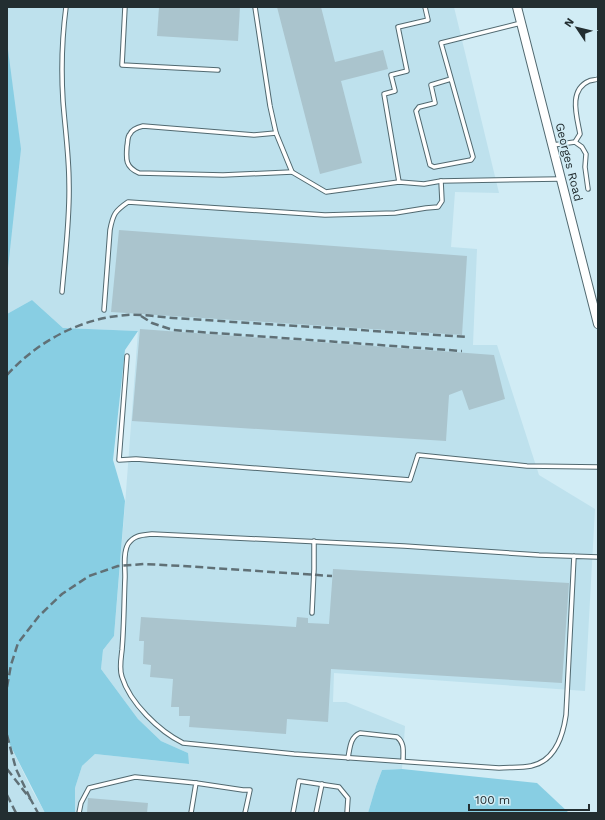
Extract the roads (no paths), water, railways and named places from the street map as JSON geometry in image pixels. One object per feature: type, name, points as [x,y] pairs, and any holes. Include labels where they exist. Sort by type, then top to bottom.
[{"type":"street","name":"Georges Road","points":[[517,7],[598,324]]},
{"type":"lane","points":[[62,292],[69,208],[69,182],[63,99],[62,58],[66,7]]},
{"type":"lane","points":[[125,7],[122,65],[218,70]]},
{"type":"lane","points":[[255,7],[270,106],[276,133],[292,172]]},
{"type":"lane","points":[[399,182],[384,94],[395,91],[391,76],[407,71],[398,27],[428,20],[425,7]]},
{"type":"lane","points":[[451,80],[431,85],[435,103],[419,108],[416,111],[430,164],[434,167],[471,160],[472,157],[441,43],[521,24]]},
{"type":"lane","points":[[575,142],[580,134],[575,100],[579,89],[588,81],[598,79]]},
{"type":"lane","points":[[276,133],[254,135],[144,126],[139,127],[130,133],[128,138],[126,160],[134,171],[139,173],[223,175],[292,172],[326,192],[399,182],[424,184],[441,181],[561,179]]},
{"type":"lane","points":[[552,145],[575,142],[582,147],[586,154],[585,168],[588,189]]},
{"type":"lane","points":[[104,310],[112,217],[128,202],[325,215],[395,213],[438,207],[442,201],[441,181]]},
{"type":"lane","points":[[127,356],[119,460],[136,459],[410,480],[418,455],[527,466],[598,467]]},
{"type":"lane","points":[[574,556],[566,715],[564,726],[561,738],[550,756],[542,762],[531,766],[499,768],[294,754],[183,743],[162,730],[144,712],[125,686],[121,676],[120,666],[122,651],[125,555],[126,548],[129,543],[134,537],[141,535],[152,534],[314,541],[539,555],[574,556],[598,557]]},
{"type":"lane","points":[[312,612],[314,541]]},
{"type":"lane","points":[[348,758],[352,740],[355,735],[360,733],[397,737],[402,743],[403,761]]},
{"type":"lane","points":[[79,813],[81,803],[89,788],[135,777],[250,790],[245,813]]},
{"type":"lane","points":[[293,813],[299,781],[339,787],[348,798],[346,813]]},
{"type":"lane","points":[[191,813],[196,783]]},
{"type":"lane","points":[[316,813],[322,784]]},
{"type":"railway","points":[[7,375],[32,352],[61,333],[93,321],[127,315],[468,337]]},
{"type":"railway","points":[[141,316],[152,323],[173,330],[462,351]]},
{"type":"railway","points":[[7,687],[11,665],[18,643],[39,616],[62,594],[89,576],[118,566],[144,564],[332,576]]},
{"type":"railway","points":[[7,735],[16,769],[31,800]]},
{"type":"railway","points":[[7,769],[31,800],[38,813]]},
{"type":"railway","points":[[7,795],[16,813]]}]
